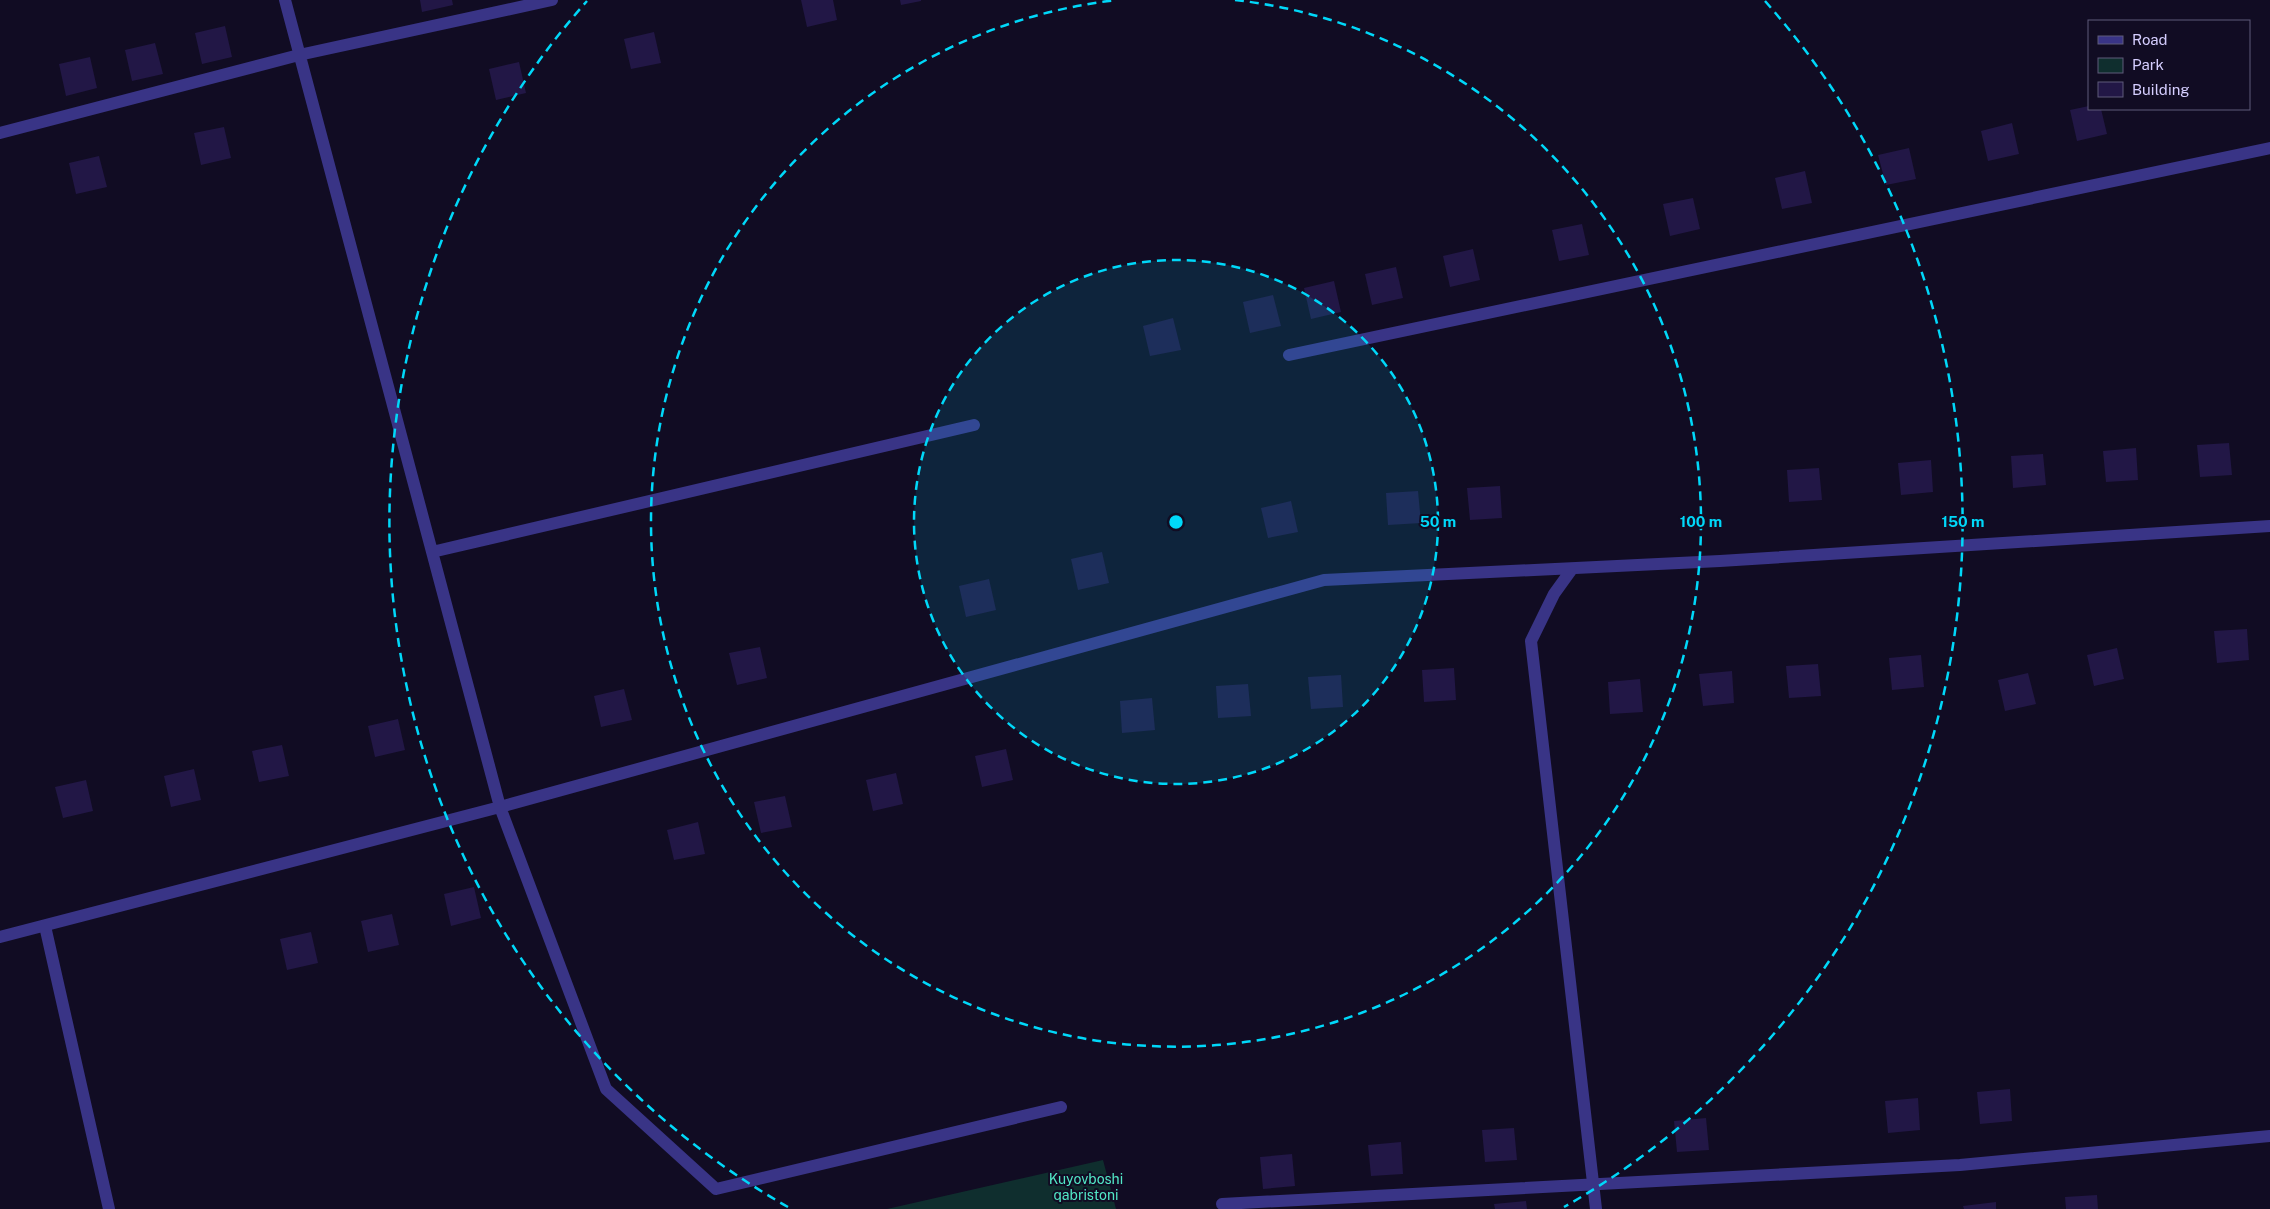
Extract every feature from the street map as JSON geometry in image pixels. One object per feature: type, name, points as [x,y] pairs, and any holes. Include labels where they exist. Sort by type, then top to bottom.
[{"type":"street","points":[[285,0],[500,807],[606,1088],[716,1189],[1061,1107]]},
{"type":"street","points":[[0,133],[299,55],[552,0]]},
{"type":"street","points":[[1289,355],[2270,148]]},
{"type":"street","points":[[432,552],[974,425]]},
{"type":"street","points":[[0,937],[500,807],[1324,580],[1720,561],[2270,526]]},
{"type":"street","points":[[1572,569],[1554,594],[1531,641],[1595,1184],[1596,1209]]},
{"type":"street","points":[[45,926],[109,1209]]},
{"type":"street","points":[[1222,1204],[1960,1165],[2270,1136]]},
{"type":"green space","name":"Kuyovboshi qabristoni","points":[[1103,1160],[1116,1209],[887,1209]]},
{"type":"building","points":[[420,0],[452,0],[453,5],[422,12]]},
{"type":"building","points":[[801,0],[833,0],[837,20],[807,27]]},
{"type":"building","points":[[900,0],[921,0],[921,1],[901,5]]},
{"type":"building","points":[[225,26],[232,57],[202,64],[195,33]]},
{"type":"building","points":[[654,32],[661,63],[631,69],[624,39]]},
{"type":"building","points":[[155,43],[163,74],[132,81],[125,50]]},
{"type":"building","points":[[90,57],[97,88],[66,96],[59,64]]},
{"type":"building","points":[[519,62],[526,93],[496,100],[489,69]]},
{"type":"building","points":[[2088,106],[2088,110],[2101,110],[2107,134],[2077,141],[2070,110]]},
{"type":"building","points":[[2012,123],[2019,154],[1988,161],[1981,131]]},
{"type":"building","points":[[224,127],[231,158],[201,165],[194,133]]},
{"type":"building","points":[[1909,148],[1916,179],[1886,185],[1878,155]]},
{"type":"building","points":[[99,156],[107,187],[76,194],[69,163]]},
{"type":"building","points":[[1805,171],[1812,203],[1782,209],[1775,178]]},
{"type":"building","points":[[1693,198],[1700,229],[1670,236],[1663,204]]},
{"type":"building","points":[[1582,224],[1589,255],[1559,261],[1552,230]]},
{"type":"building","points":[[1473,249],[1480,280],[1450,287],[1443,256]]},
{"type":"building","points":[[1396,267],[1403,298],[1372,305],[1365,274]]},
{"type":"building","points":[[1334,281],[1341,312],[1311,319],[1304,288]]},
{"type":"building","points":[[1273,295],[1281,326],[1250,333],[1243,302]]},
{"type":"building","points":[[1173,318],[1181,350],[1150,356],[1143,326]]},
{"type":"building","points":[[2229,443],[2232,475],[2200,477],[2197,445]]},
{"type":"building","points":[[2136,448],[2138,480],[2106,482],[2103,451]]},
{"type":"building","points":[[2043,454],[2046,485],[2013,488],[2011,456]]},
{"type":"building","points":[[1931,460],[1933,492],[1901,495],[1898,463]]},
{"type":"building","points":[[1819,468],[1822,500],[1789,502],[1787,470]]},
{"type":"building","points":[[1500,486],[1502,518],[1470,520],[1467,488]]},
{"type":"building","points":[[1418,491],[1421,523],[1388,525],[1386,493]]},
{"type":"building","points":[[1291,501],[1298,532],[1268,538],[1261,508]]},
{"type":"building","points":[[1102,552],[1109,583],[1078,590],[1071,559]]},
{"type":"building","points":[[989,579],[996,610],[966,617],[959,586]]},
{"type":"building","points":[[2247,629],[2249,660],[2217,663],[2214,631]]},
{"type":"building","points":[[760,647],[767,678],[737,685],[729,653]]},
{"type":"building","points":[[2117,648],[2124,679],[2094,686],[2087,655]]},
{"type":"building","points":[[1921,655],[1924,687],[1892,690],[1889,658]]},
{"type":"building","points":[[1818,664],[1821,696],[1789,698],[1786,666]]},
{"type":"building","points":[[1454,668],[1456,700],[1424,702],[1422,670]]},
{"type":"building","points":[[1732,671],[1734,703],[1703,706],[1699,674]]},
{"type":"building","points":[[2028,673],[2036,704],[2005,711],[1998,680]]},
{"type":"building","points":[[1341,675],[1343,707],[1311,709],[1308,677]]},
{"type":"building","points":[[1640,679],[1643,712],[1610,714],[1608,682]]},
{"type":"building","points":[[1248,684],[1251,716],[1218,718],[1216,686]]},
{"type":"building","points":[[624,689],[632,720],[601,727],[594,696]]},
{"type":"building","points":[[1152,698],[1155,730],[1122,733],[1120,701]]},
{"type":"building","points":[[398,719],[405,750],[375,757],[368,726]]},
{"type":"building","points":[[282,745],[289,776],[259,782],[252,751]]},
{"type":"building","points":[[1006,749],[1013,780],[982,787],[975,756]]},
{"type":"building","points":[[194,769],[201,800],[171,807],[164,776]]},
{"type":"building","points":[[896,773],[903,804],[873,811],[866,780]]},
{"type":"building","points":[[86,780],[93,811],[63,818],[55,787]]},
{"type":"building","points":[[785,796],[792,827],[761,833],[754,802]]},
{"type":"building","points":[[698,822],[705,854],[674,860],[667,830]]},
{"type":"building","points":[[474,887],[481,918],[451,926],[444,894]]},
{"type":"building","points":[[392,914],[399,945],[368,952],[361,921]]},
{"type":"building","points":[[311,932],[318,963],[287,970],[280,939]]},
{"type":"building","points":[[2010,1089],[2012,1121],[1980,1124],[1977,1092]]},
{"type":"building","points":[[1918,1098],[1920,1130],[1888,1133],[1885,1101]]},
{"type":"building","points":[[1706,1118],[1709,1150],[1677,1152],[1674,1121]]},
{"type":"building","points":[[1514,1128],[1517,1160],[1485,1162],[1482,1130]]},
{"type":"building","points":[[1401,1142],[1403,1174],[1371,1176],[1368,1145]]},
{"type":"building","points":[[1292,1154],[1295,1186],[1263,1189],[1260,1157]]},
{"type":"building","points":[[2097,1195],[2098,1209],[2066,1209],[2065,1197]]},
{"type":"building","points":[[1526,1201],[1527,1209],[1495,1209],[1494,1204]]},
{"type":"building","points":[[1996,1202],[1996,1209],[1964,1209],[1963,1206]]}]
